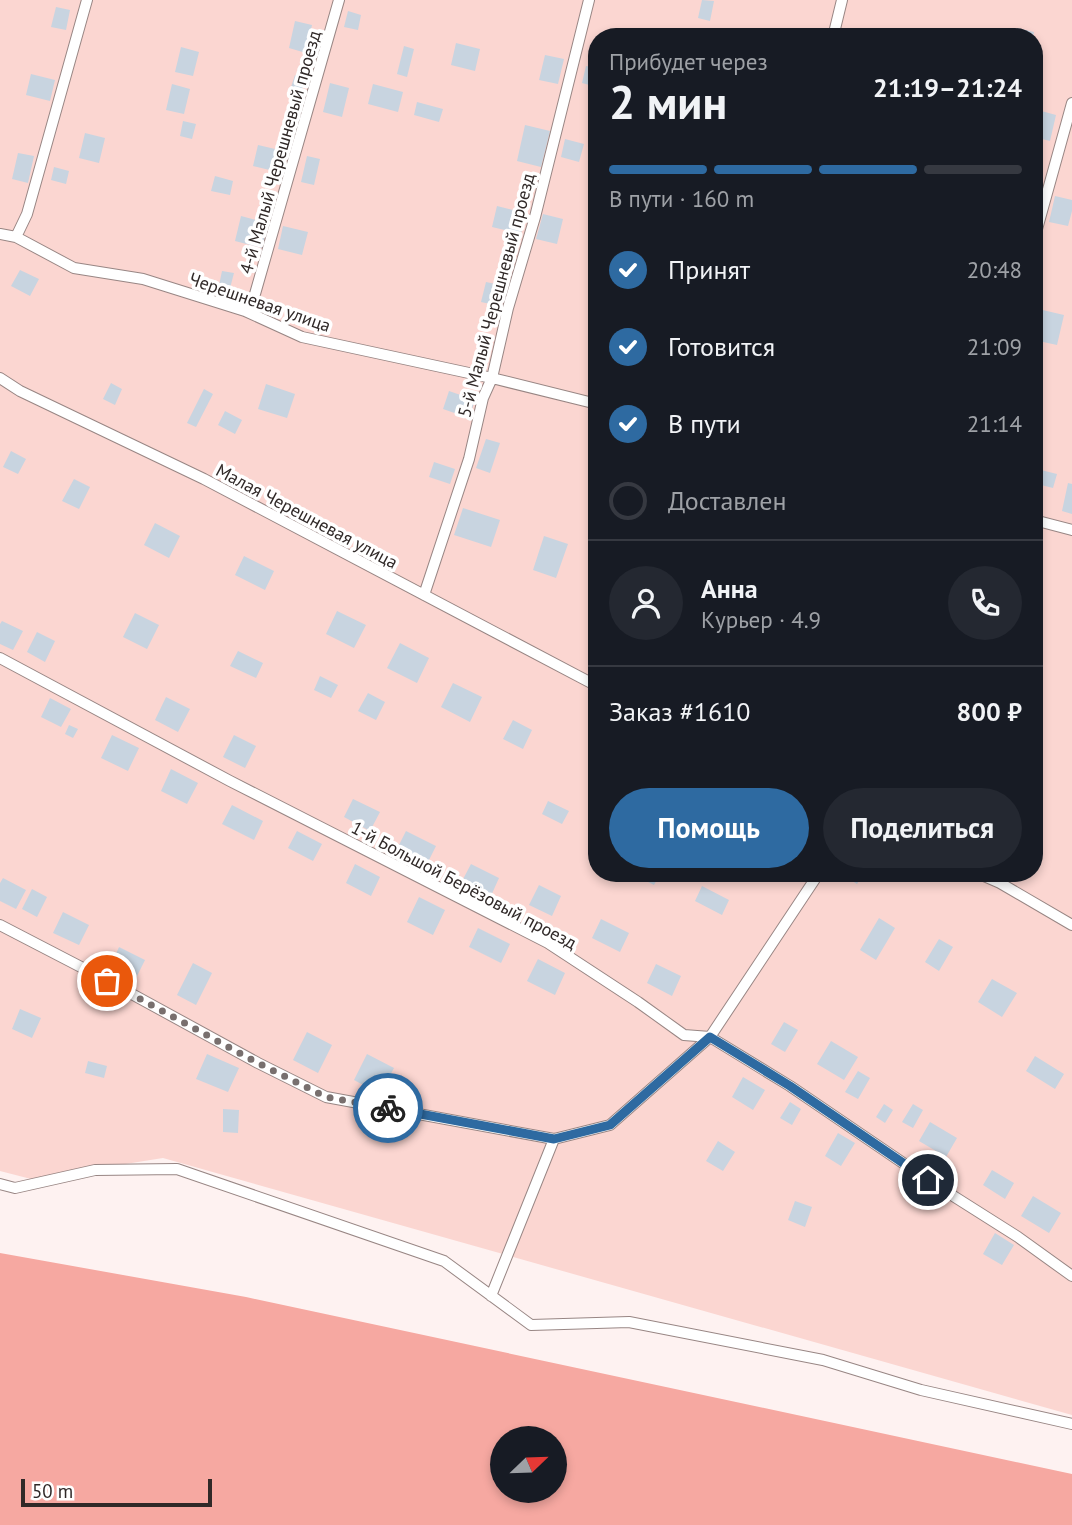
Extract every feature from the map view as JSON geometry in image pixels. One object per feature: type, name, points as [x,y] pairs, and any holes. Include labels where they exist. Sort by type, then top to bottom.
[{"type":"lane","points":[[16,237],[27,214],[87,0]]},
{"type":"lane","name":"4-й Малый Черешневый проезд","points":[[245,311],[256,294],[340,0]]},
{"type":"lane","name":"5-й Малый Черешневый проезд","points":[[424,595],[470,459],[483,398],[492,378],[589,0]]},
{"type":"lane","points":[[835,28],[842,0]]},
{"type":"lane","points":[[1043,208],[1072,103]]},
{"type":"lane","name":"Черешневая улица","points":[[0,234],[16,237],[74,268],[144,279],[245,311],[302,337],[588,402]]},
{"type":"lane","name":"Малая Черешневая улица","points":[[0,378],[20,391],[204,479],[588,681]]},
{"type":"lane","points":[[1043,522],[1072,530]]},
{"type":"lane","name":"1-й Большой Берёзовый проезд","points":[[0,658],[230,781],[548,943],[684,1035],[710,1037],[790,1086],[928,1180],[1018,1237],[1072,1276]]},
{"type":"lane","points":[[0,925],[326,1097],[554,1139],[610,1125],[710,1037],[813,882]]},
{"type":"lane","points":[[998,882],[1072,925]]},
{"type":"lane","points":[[491,1296],[554,1139]]},
{"type":"lane","points":[[0,1184],[15,1188],[95,1170],[177,1169],[444,1261],[531,1325],[629,1322],[823,1360],[921,1390],[1072,1424]]},
{"type":"shaded area","points":[[0,0],[1072,0],[1072,1415],[163,1158],[31,1179],[0,1171]]},
{"type":"shaded area","points":[[0,1253],[246,1297],[1072,1474],[1072,1525],[0,1525]]},
{"type":"building","points":[[702,0],[714,1],[710,21],[698,18]]},
{"type":"building","points":[[56,7],[70,10],[66,30],[51,27]]},
{"type":"building","points":[[348,11],[361,15],[358,30],[344,27]]},
{"type":"building","points":[[295,21],[312,25],[306,53],[289,48]]},
{"type":"building","points":[[456,43],[480,49],[475,71],[451,65]]},
{"type":"building","points":[[404,46],[414,49],[407,77],[397,74]]},
{"type":"building","points":[[181,47],[199,52],[193,76],[175,72]]},
{"type":"building","points":[[545,55],[564,59],[558,84],[539,80]]},
{"type":"building","points":[[586,66],[588,66],[588,85],[582,83]]},
{"type":"building","points":[[31,74],[55,80],[50,101],[26,95]]},
{"type":"building","points":[[295,75],[305,78],[302,90],[291,87]]},
{"type":"building","points":[[330,83],[349,88],[342,117],[323,112]]},
{"type":"building","points":[[172,84],[190,89],[184,114],[166,110]]},
{"type":"building","points":[[373,84],[403,92],[398,112],[368,104]]},
{"type":"building","points":[[417,102],[443,109],[439,122],[414,115]]},
{"type":"building","points":[[1043,111],[1056,115],[1050,141],[1043,139]]},
{"type":"building","points":[[183,121],[196,124],[192,139],[180,136]]},
{"type":"building","points":[[525,125],[550,131],[541,167],[517,161]]},
{"type":"building","points":[[85,133],[105,138],[99,163],[79,158]]},
{"type":"building","points":[[565,139],[584,144],[579,162],[561,157]]},
{"type":"building","points":[[258,145],[288,152],[282,173],[253,166]]},
{"type":"building","points":[[18,153],[34,156],[28,183],[12,179]]},
{"type":"building","points":[[307,156],[320,159],[314,185],[301,182]]},
{"type":"building","points":[[54,167],[69,171],[66,184],[51,180]]},
{"type":"building","points":[[215,176],[233,181],[230,195],[211,191]]},
{"type":"building","points":[[1055,196],[1072,200],[1068,226],[1049,222]]},
{"type":"building","points":[[497,206],[526,213],[521,234],[492,227]]},
{"type":"building","points":[[543,214],[563,219],[557,244],[536,239]]},
{"type":"building","points":[[241,216],[268,223],[262,248],[235,241]]},
{"type":"building","points":[[283,226],[308,232],[302,255],[278,249]]},
{"type":"building","points":[[20,270],[39,279],[30,296],[11,286]]},
{"type":"building","points":[[222,271],[234,273],[229,292],[218,290]]},
{"type":"building","points":[[486,282],[500,285],[495,305],[481,302]]},
{"type":"building","points":[[1043,310],[1064,315],[1057,345],[1043,342]]},
{"type":"building","points":[[111,383],[122,389],[115,405],[103,399]]},
{"type":"building","points":[[266,384],[295,394],[287,418],[258,409]]},
{"type":"building","points":[[204,389],[213,394],[196,427],[187,423]]},
{"type":"building","points":[[449,391],[475,400],[469,418],[443,409]]},
{"type":"building","points":[[225,411],[242,420],[235,434],[218,425]]},
{"type":"building","points":[[486,439],[500,443],[490,473],[476,468]]},
{"type":"building","points":[[11,451],[26,459],[18,474],[3,467]]},
{"type":"building","points":[[434,462],[455,469],[450,484],[429,477]]},
{"type":"building","points":[[1043,470],[1057,474],[1053,488],[1043,486]]},
{"type":"building","points":[[74,479],[90,487],[79,509],[62,501]]},
{"type":"building","points":[[1068,483],[1072,484],[1072,514],[1062,511]]},
{"type":"building","points":[[463,508],[500,520],[491,547],[454,535]]},
{"type":"building","points":[[155,523],[180,536],[169,558],[144,545]]},
{"type":"building","points":[[544,536],[568,544],[556,578],[533,570]]},
{"type":"building","points":[[244,556],[274,571],[265,590],[235,575]]},
{"type":"building","points":[[337,611],[366,625],[354,648],[326,634]]},
{"type":"building","points":[[135,613],[159,625],[147,649],[123,637]]},
{"type":"building","points":[[2,621],[23,631],[13,650],[0,644]]},
{"type":"building","points":[[37,632],[55,641],[45,662],[27,652]]},
{"type":"building","points":[[400,643],[429,658],[417,683],[387,668]]},
{"type":"building","points":[[238,651],[263,663],[256,678],[230,666]]},
{"type":"building","points":[[320,676],[338,685],[331,698],[314,690]]},
{"type":"building","points":[[453,683],[482,697],[470,722],[441,707]]},
{"type":"building","points":[[368,693],[385,702],[376,720],[358,711]]},
{"type":"building","points":[[166,697],[190,709],[178,732],[155,720]]},
{"type":"building","points":[[50,698],[71,709],[61,727],[41,717]]},
{"type":"building","points":[[513,720],[532,730],[523,749],[503,739]]},
{"type":"building","points":[[69,725],[78,729],[73,738],[65,734]]},
{"type":"building","points":[[112,735],[139,748],[128,771],[101,758]]},
{"type":"building","points":[[234,735],[256,746],[245,768],[223,757]]},
{"type":"building","points":[[171,769],[198,783],[187,804],[161,791]]},
{"type":"building","points":[[353,799],[380,812],[370,831],[344,817]]},
{"type":"building","points":[[548,801],[569,811],[562,824],[542,814]]},
{"type":"building","points":[[232,805],[263,821],[254,840],[222,824]]},
{"type":"building","points":[[297,831],[322,844],[313,861],[288,848]]},
{"type":"building","points":[[406,831],[436,846],[427,864],[397,849]]},
{"type":"building","points":[[355,864],[380,877],[371,896],[346,883]]},
{"type":"building","points":[[471,864],[499,878],[490,898],[461,883]]},
{"type":"building","points":[[3,878],[26,890],[16,909],[0,901],[0,883]]},
{"type":"building","points":[[539,885],[561,896],[552,916],[529,905]]},
{"type":"building","points":[[702,886],[729,900],[722,915],[695,901]]},
{"type":"building","points":[[32,889],[47,897],[37,917],[22,909]]},
{"type":"building","points":[[419,897],[445,910],[433,935],[407,922]]},
{"type":"building","points":[[63,912],[89,925],[79,945],[53,933]]},
{"type":"building","points":[[879,918],[895,928],[876,960],[860,950]]},
{"type":"building","points":[[601,919],[629,933],[620,952],[592,938]]},
{"type":"building","points":[[478,928],[510,944],[501,963],[469,947]]},
{"type":"building","points":[[939,939],[953,947],[939,971],[925,962]]},
{"type":"building","points":[[119,947],[145,960],[136,978],[111,965]]},
{"type":"building","points":[[538,959],[565,973],[555,995],[527,981]]},
{"type":"building","points":[[193,963],[212,973],[196,1005],[177,995]]},
{"type":"building","points":[[656,964],[681,976],[672,996],[647,983]]},
{"type":"building","points":[[992,979],[1017,993],[1002,1017],[978,1002]]},
{"type":"building","points":[[20,1009],[41,1018],[32,1038],[12,1029]]},
{"type":"building","points":[[784,1022],[798,1030],[785,1052],[771,1044]]},
{"type":"building","points":[[307,1032],[332,1045],[318,1073],[293,1060]]},
{"type":"building","points":[[831,1041],[858,1057],[844,1080],[817,1064]]},
{"type":"building","points":[[207,1054],[239,1068],[228,1092],[196,1079]]},
{"type":"building","points":[[367,1054],[394,1068],[380,1094],[354,1080]]},
{"type":"building","points":[[1035,1056],[1064,1074],[1055,1089],[1026,1071]]},
{"type":"building","points":[[88,1061],[107,1066],[104,1078],[85,1073]]},
{"type":"building","points":[[858,1071],[870,1078],[858,1099],[845,1092]]},
{"type":"building","points":[[743,1077],[765,1090],[753,1110],[732,1097]]},
{"type":"building","points":[[790,1102],[801,1109],[792,1125],[780,1118]]},
{"type":"building","points":[[884,1104],[893,1110],[885,1123],[876,1117]]},
{"type":"building","points":[[913,1104],[923,1110],[913,1128],[902,1122]]},
{"type":"building","points":[[223,1109],[239,1110],[238,1133],[223,1132]]},
{"type":"building","points":[[930,1122],[957,1138],[946,1157],[919,1141]]},
{"type":"building","points":[[838,1133],[855,1143],[841,1166],[825,1156]]},
{"type":"building","points":[[718,1141],[735,1152],[723,1171],[706,1161]]},
{"type":"building","points":[[992,1170],[1014,1183],[1005,1199],[983,1185]]},
{"type":"building","points":[[1033,1196],[1061,1213],[1049,1233],[1021,1216]]},
{"type":"building","points":[[795,1201],[812,1207],[805,1227],[788,1220]]},
{"type":"building","points":[[995,1233],[1014,1245],[1002,1265],[983,1254]]},
{"type":"way so far","points":[[107,981],[326,1097],[388,1108]]},
{"type":"route","points":[[388,1108],[554,1139],[610,1125],[710,1037],[790,1086],[928,1180]]}]
